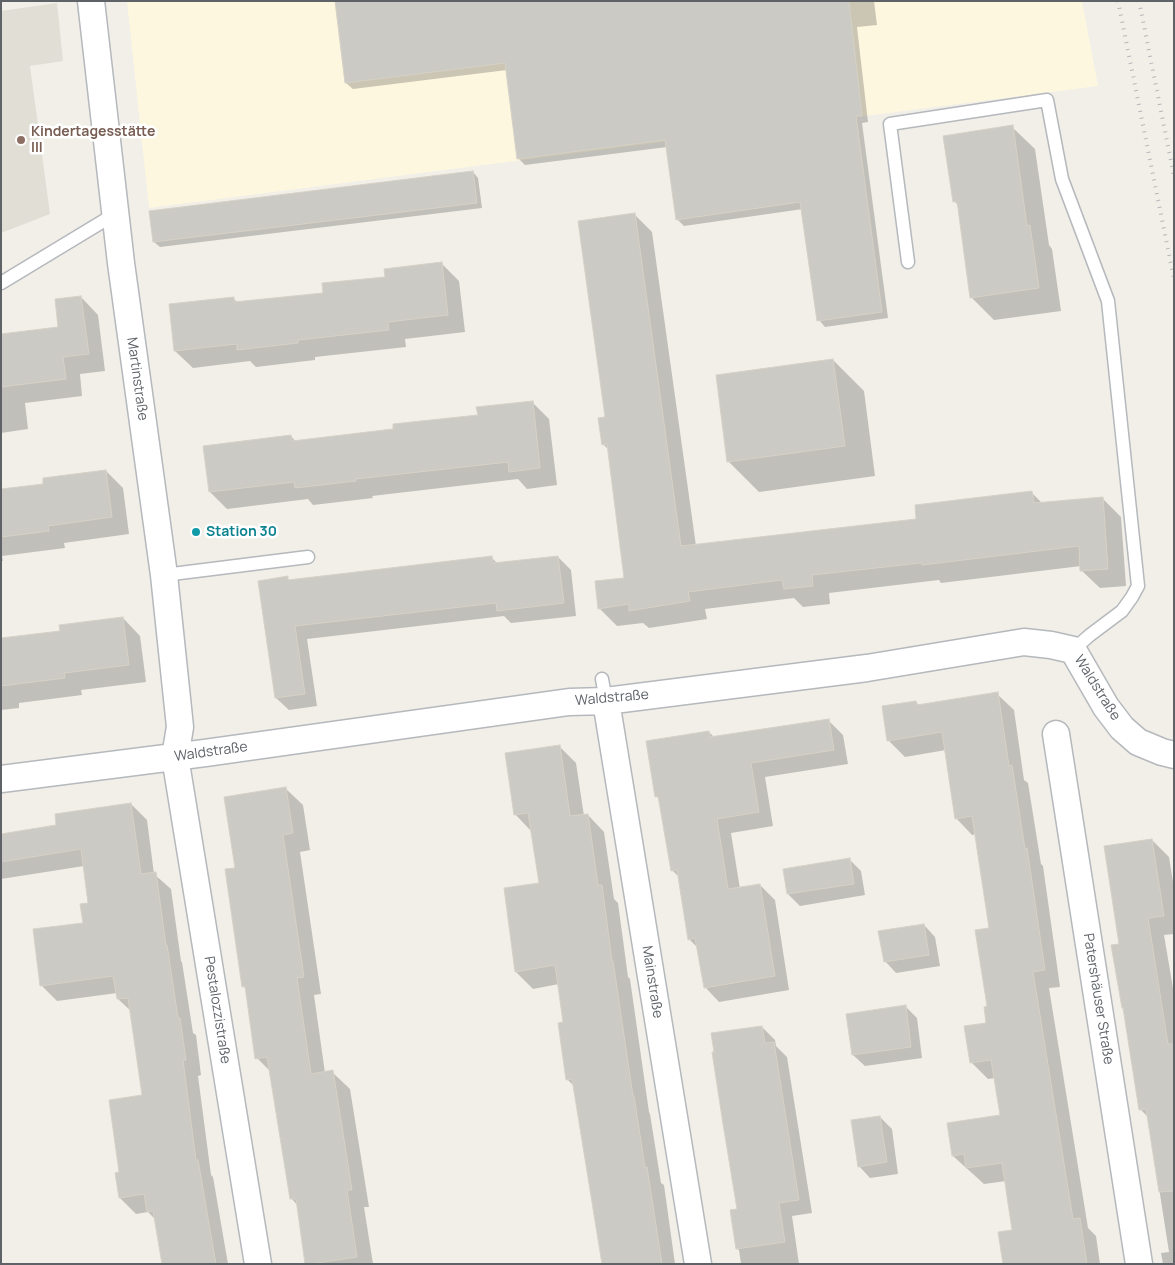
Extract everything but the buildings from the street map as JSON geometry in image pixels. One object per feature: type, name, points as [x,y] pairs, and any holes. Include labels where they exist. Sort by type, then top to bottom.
[{"type":"street","name":"Martinstraße","points":[[91,1],[121,263],[164,575],[180,727],[175,757]]},
{"type":"street","name":"Waldstraße","points":[[1,778],[175,757],[569,702],[604,690],[867,668],[1024,642],[1073,650],[1106,707],[1122,728],[1138,742],[1174,755]]},
{"type":"street","name":"Mainstraße","points":[[604,690],[698,1264]]},
{"type":"street","name":"Patershäuser Straße","points":[[1056,734],[1139,1264]]},
{"type":"street","name":"Pestalozzistraße","points":[[175,757],[258,1264]]},
{"type":"lane","points":[[908,262],[890,124],[1047,100],[1062,178],[1108,300],[1138,586],[1122,611],[1073,650]]},
{"type":"lane","points":[[1,283],[116,214]]},
{"type":"lane","points":[[164,575],[308,557]]},
{"type":"shaded area","points":[[127,1],[1082,1],[1098,86],[149,208]]},
{"type":"shaded area","name":"Kindertagesstätte III","points":[[57,3],[63,61],[30,66],[50,214],[1,233],[1,11]]},
{"type":"railway","points":[[1118,1],[1174,279]]},
{"type":"railway","points":[[1139,1],[1174,176]]},
{"type":"place","name":"Kindertagesstätte III","points":[[21,140]]},
{"type":"place","name":"Station 30","points":[[196,532]]}]
